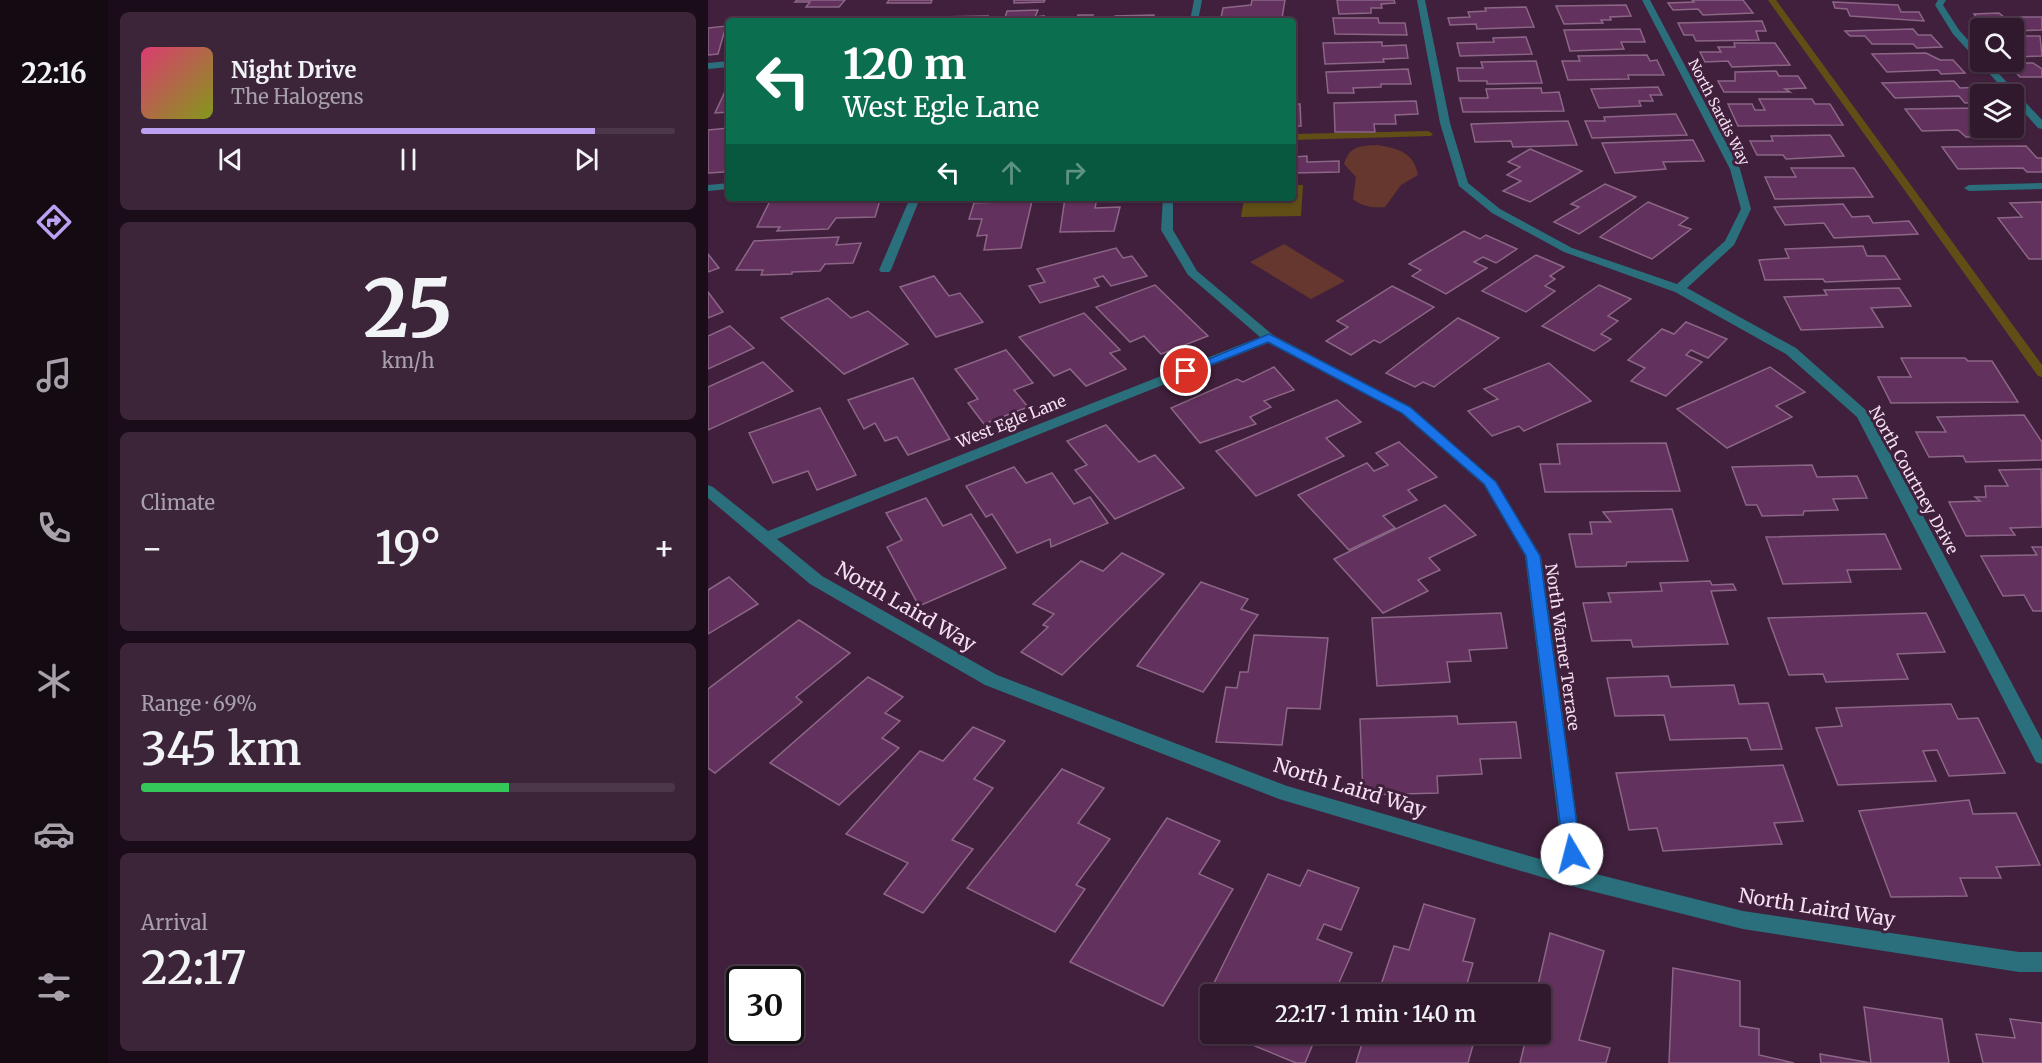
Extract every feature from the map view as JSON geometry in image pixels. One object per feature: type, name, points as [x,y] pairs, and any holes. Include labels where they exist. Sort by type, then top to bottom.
[{"type":"street","points":[[1195,18],[1198,0]]},
{"type":"street","name":"North Courtney Drive","points":[[1421,0],[1444,123],[1463,184],[1497,211],[1568,250],[1679,289],[1791,351],[1863,415],[2042,757]]},
{"type":"street","name":"North Sardis Way","points":[[1646,0],[1735,169],[1746,209],[1730,243],[1679,289]]},
{"type":"street","points":[[1942,0],[1939,5],[1956,32],[1970,48]]},
{"type":"street","points":[[708,66],[726,64]]},
{"type":"street","points":[[1992,72],[2042,126]]},
{"type":"street","points":[[708,188],[726,186]]},
{"type":"street","points":[[1969,188],[2042,186]]},
{"type":"street","points":[[885,270],[914,201]]},
{"type":"street","name":"North Warner Terrace","points":[[1168,201],[1167,230],[1192,273],[1269,338],[1406,410],[1489,482],[1533,556],[1575,878]]},
{"type":"street","name":"West Egle Lane","points":[[766,538],[1269,338]]},
{"type":"street","name":"North Laird Way","points":[[708,490],[816,580],[991,680],[1285,793],[1575,878],[1743,920],[2019,962],[2042,962]]},
{"type":"shaded area","points":[[1377,145],[1404,152],[1413,161],[1418,175],[1401,185],[1385,207],[1368,206],[1353,199],[1356,177],[1344,164],[1352,150]]},
{"type":"shaded area","points":[[1296,185],[1303,185],[1301,216],[1241,217],[1244,201],[1296,201]]},
{"type":"shaded area","points":[[1284,244],[1345,281],[1311,299],[1250,262]]},
{"type":"building","points":[[797,0],[845,0],[839,7],[806,7],[810,2],[795,2]]},
{"type":"building","points":[[889,0],[932,0],[931,3],[887,3]]},
{"type":"building","points":[[1014,0],[1045,0],[1044,2],[1014,3]]},
{"type":"building","points":[[1252,0],[1285,0],[1282,18],[1221,18],[1223,8],[1251,5]]},
{"type":"building","points":[[1337,0],[1394,0],[1395,3],[1381,4],[1382,8],[1371,8],[1371,13],[1339,14]]},
{"type":"building","points":[[1692,0],[1743,0],[1753,13],[1703,15],[1698,9],[1673,10],[1668,3],[1694,2]]},
{"type":"building","points":[[1833,2],[1898,5],[1901,12],[1919,12],[1924,21],[1850,16],[1847,9],[1835,8]]},
{"type":"building","points":[[1626,5],[1631,16],[1610,17],[1611,20],[1601,20],[1603,23],[1564,24],[1556,6]]},
{"type":"building","points":[[1526,7],[1534,27],[1477,29],[1476,24],[1450,25],[1448,18],[1470,17],[1468,12],[1486,11],[1485,8]]},
{"type":"building","points":[[1038,10],[1035,17],[1044,16],[1043,18],[1005,18],[1007,11]]},
{"type":"building","points":[[1999,13],[2004,17],[2042,17],[2042,30],[2024,31],[2024,18],[1977,18],[1974,14]]},
{"type":"building","points":[[1078,15],[1093,15],[1092,18],[1077,18]]},
{"type":"building","points":[[1154,15],[1154,18],[1115,18],[1115,16]]},
{"type":"building","points":[[988,16],[987,18],[934,17]]},
{"type":"building","points":[[1333,18],[1378,18],[1379,23],[1405,23],[1407,35],[1335,34]]},
{"type":"building","points":[[1762,21],[1766,31],[1756,31],[1759,40],[1696,41],[1693,35],[1684,35],[1678,23]]},
{"type":"building","points":[[726,26],[718,54],[708,55],[708,28]]},
{"type":"building","points":[[1640,29],[1645,42],[1621,42],[1624,49],[1570,51],[1564,30]]},
{"type":"building","points":[[1913,29],[1918,35],[1931,35],[1942,47],[1917,48],[1913,44],[1872,44],[1865,36],[1850,36],[1845,31]]},
{"type":"building","points":[[2024,36],[2040,36],[2042,56],[2024,57]]},
{"type":"building","points":[[1526,37],[1532,54],[1460,56],[1457,43],[1494,42],[1493,38]]},
{"type":"building","points":[[1382,42],[1382,46],[1406,45],[1408,58],[1383,59],[1384,62],[1325,64],[1323,43]]},
{"type":"building","points":[[1734,43],[1775,43],[1790,65],[1732,67],[1728,61],[1705,62],[1700,52],[1721,52],[1718,47],[1735,47]]},
{"type":"building","points":[[1926,53],[1940,60],[1953,60],[1965,73],[1941,74],[1938,70],[1887,72],[1872,54]]},
{"type":"building","points":[[1647,55],[1650,61],[1657,60],[1664,75],[1628,75],[1629,79],[1568,80],[1562,61],[1580,61],[1578,56]]},
{"type":"building","points":[[1536,61],[1542,83],[1487,84],[1487,81],[1459,81],[1457,68],[1483,68],[1481,62]]},
{"type":"building","points":[[2024,63],[2033,63],[2042,69],[2042,77],[2020,77],[2015,72],[2024,72]]},
{"type":"building","points":[[1408,69],[1411,84],[1381,84],[1381,87],[1353,88],[1354,93],[1328,93],[1326,72]]},
{"type":"building","points":[[1776,71],[1779,76],[1798,76],[1806,88],[1785,89],[1790,92],[1724,92],[1718,81],[1735,81],[1735,72]]},
{"type":"building","points":[[1954,81],[1960,88],[1970,88],[1970,103],[1965,103],[1959,96],[1895,98],[1882,83]]},
{"type":"building","points":[[1658,87],[1662,95],[1650,95],[1653,101],[1639,101],[1641,106],[1599,108],[1591,89]]},
{"type":"building","points":[[1541,88],[1542,93],[1559,92],[1564,111],[1463,112],[1460,98],[1488,98],[1486,89]]},
{"type":"building","points":[[726,89],[726,112],[715,113]]},
{"type":"building","points":[[1759,99],[1812,99],[1815,104],[1830,104],[1843,125],[1738,126],[1728,104],[1752,104],[1755,110],[1765,110]]},
{"type":"building","points":[[1416,101],[1418,114],[1395,115],[1396,124],[1374,124],[1375,132],[1335,132],[1334,103]]},
{"type":"building","points":[[1296,104],[1300,104],[1301,126],[1296,126]]},
{"type":"building","points":[[1970,108],[1970,137],[1966,137],[1958,130],[1922,131],[1905,109]]},
{"type":"building","points":[[1676,114],[1687,135],[1592,138],[1585,121],[1605,121],[1604,117]]},
{"type":"building","points":[[1568,121],[1577,145],[1513,147],[1511,141],[1475,142],[1471,124]]},
{"type":"building","points":[[726,128],[726,168],[724,172],[708,173],[708,130]]},
{"type":"building","points":[[1830,135],[1844,156],[1786,159],[1783,155],[1757,155],[1750,141],[1773,141],[1771,136]]},
{"type":"building","points":[[1693,140],[1704,161],[1663,162],[1666,169],[1615,173],[1602,143]]},
{"type":"building","points":[[2026,146],[2037,158],[2042,158],[2042,172],[2027,172],[2023,168],[1958,169],[1942,147]]},
{"type":"building","points":[[1530,149],[1582,171],[1530,202],[1503,191],[1521,181],[1507,175],[1520,167],[1508,162]]},
{"type":"building","points":[[1307,156],[1307,162],[1339,161],[1339,172],[1296,173],[1296,157]]},
{"type":"building","points":[[1791,168],[1854,168],[1873,197],[1775,199],[1765,177],[1796,177]]},
{"type":"building","points":[[1605,184],[1636,197],[1579,234],[1554,222],[1579,207],[1571,204]]},
{"type":"building","points":[[770,201],[880,201],[875,217],[836,218],[828,229],[777,231],[780,227],[757,227]]},
{"type":"building","points":[[1032,201],[1021,248],[984,250],[987,235],[977,236],[982,219],[969,219],[974,203]]},
{"type":"building","points":[[1065,201],[1096,201],[1095,208],[1120,207],[1114,231],[1060,232]]},
{"type":"building","points":[[1648,202],[1688,218],[1679,225],[1691,229],[1652,259],[1600,237]]},
{"type":"building","points":[[2042,202],[2042,259],[2029,259],[1998,218],[2022,217],[2010,203]]},
{"type":"building","points":[[1843,204],[1852,217],[1869,216],[1873,223],[1909,221],[1918,234],[1834,238],[1824,223],[1785,225],[1774,207]]},
{"type":"building","points":[[1464,231],[1480,239],[1486,235],[1517,249],[1496,263],[1483,257],[1474,262],[1487,268],[1446,294],[1412,276],[1421,270],[1409,264]]},
{"type":"building","points":[[839,237],[836,245],[861,243],[853,263],[825,264],[820,271],[792,272],[792,274],[761,275],[763,270],[736,270],[754,241]]},
{"type":"building","points":[[1863,246],[1867,256],[1885,256],[1900,279],[1825,282],[1823,279],[1765,280],[1759,260],[1789,258],[1785,249]]},
{"type":"building","points":[[1116,248],[1123,258],[1132,256],[1147,276],[1111,286],[1103,276],[1094,279],[1099,286],[1040,303],[1029,286],[1045,282],[1037,269]]},
{"type":"building","points":[[708,254],[719,268],[708,272]]},
{"type":"building","points":[[1536,255],[1564,267],[1550,276],[1555,279],[1545,286],[1555,291],[1526,312],[1482,291]]},
{"type":"building","points":[[934,276],[949,296],[960,293],[983,322],[936,337],[900,287]]},
{"type":"building","points":[[1155,285],[1208,336],[1161,354],[1144,336],[1130,342],[1096,307]]},
{"type":"building","points":[[1599,285],[1631,299],[1608,316],[1618,321],[1601,334],[1611,339],[1594,351],[1542,326]]},
{"type":"building","points":[[1392,286],[1434,307],[1380,343],[1374,340],[1351,355],[1326,341],[1348,327],[1337,321]]},
{"type":"building","points":[[1899,288],[1911,306],[1871,308],[1883,327],[1801,330],[1784,297],[1827,295],[1824,290]]},
{"type":"building","points":[[708,292],[723,312],[708,318]]},
{"type":"building","points":[[828,298],[851,318],[868,311],[908,344],[844,374],[781,318]]},
{"type":"building","points":[[1084,313],[1120,350],[1110,353],[1126,369],[1086,386],[1070,369],[1054,376],[1019,337]]},
{"type":"building","points":[[1458,318],[1499,338],[1434,387],[1423,382],[1415,387],[1386,373]]},
{"type":"building","points":[[1686,322],[1727,339],[1708,358],[1691,350],[1686,355],[1702,362],[1666,396],[1631,381],[1645,368],[1628,360],[1662,329],[1674,334]]},
{"type":"building","points":[[730,326],[754,348],[708,369],[708,336]]},
{"type":"building","points":[[1006,350],[1033,383],[1014,390],[1028,407],[984,424],[968,403],[978,399],[955,369]]},
{"type":"building","points":[[1901,358],[1965,358],[1968,361],[1992,361],[2018,402],[1891,403],[1878,377],[1911,377]]},
{"type":"building","points":[[763,362],[793,391],[708,430],[708,387]]},
{"type":"building","points":[[1549,363],[1591,401],[1524,431],[1519,426],[1492,436],[1468,411],[1498,399],[1484,389]]},
{"type":"building","points":[[1274,367],[1294,390],[1264,401],[1271,407],[1250,417],[1256,424],[1200,443],[1171,408],[1237,379],[1243,382]]},
{"type":"building","points":[[1770,367],[1805,392],[1776,406],[1792,417],[1727,448],[1677,409]]},
{"type":"building","points":[[913,378],[950,439],[908,455],[897,437],[885,441],[875,423],[864,429],[848,400]]},
{"type":"building","points":[[1337,400],[1361,422],[1326,438],[1344,456],[1256,496],[1216,451]]},
{"type":"building","points":[[820,408],[856,475],[817,490],[808,471],[773,483],[749,433]]},
{"type":"building","points":[[2024,415],[2042,442],[2042,460],[1966,462],[1963,456],[1929,457],[1916,432],[1946,432],[1937,417]]},
{"type":"building","points":[[1106,425],[1139,462],[1155,455],[1184,488],[1115,519],[1075,470],[1087,465],[1067,441]]},
{"type":"building","points":[[1399,442],[1437,477],[1408,490],[1417,500],[1383,516],[1395,528],[1349,550],[1298,495],[1367,463],[1374,471],[1388,465],[1376,453]]},
{"type":"building","points":[[1666,443],[1680,491],[1545,492],[1540,464],[1560,464],[1557,444]]},
{"type":"building","points":[[1812,465],[1817,477],[1857,476],[1867,498],[1833,499],[1838,510],[1804,511],[1803,515],[1762,516],[1757,505],[1746,505],[1732,467]]},
{"type":"building","points":[[1014,467],[1026,483],[1052,473],[1074,504],[1090,497],[1108,523],[1051,547],[1050,539],[1017,553],[992,514],[986,517],[966,486]]},
{"type":"building","points":[[2041,469],[2042,527],[2010,528],[2015,535],[1966,536],[1949,502],[1980,501],[1975,497],[1986,497],[1985,486],[2008,486],[1999,470]]},
{"type":"building","points":[[926,498],[943,526],[971,514],[1006,568],[919,606],[887,547],[902,540],[886,513]]},
{"type":"building","points":[[1445,505],[1476,535],[1429,558],[1440,570],[1418,580],[1428,591],[1383,613],[1334,559]]},
{"type":"building","points":[[1672,509],[1688,561],[1627,562],[1626,566],[1576,567],[1569,534],[1592,534],[1590,522],[1611,522],[1603,512]]},
{"type":"building","points":[[1885,534],[1901,569],[1847,570],[1851,582],[1783,584],[1766,537]]},
{"type":"building","points":[[2032,547],[2042,547],[2042,611],[2033,611],[2024,595],[2003,596],[1981,556],[2037,555]]},
{"type":"building","points":[[1122,553],[1164,574],[1062,675],[1021,652],[1048,627],[1043,625],[1054,614],[1033,604],[1081,561],[1103,571]]},
{"type":"building","points":[[729,577],[758,604],[708,634],[708,590]]},
{"type":"building","points":[[1710,581],[1712,585],[1733,584],[1736,590],[1711,591],[1728,644],[1633,647],[1631,640],[1592,641],[1583,603],[1611,602],[1608,593],[1662,591],[1660,583]]},
{"type":"building","points":[[1201,582],[1248,599],[1241,609],[1258,615],[1203,692],[1137,666]]},
{"type":"building","points":[[1501,613],[1507,648],[1469,650],[1471,661],[1447,662],[1450,682],[1377,686],[1372,618]]},
{"type":"building","points":[[1926,613],[1945,652],[1897,654],[1908,679],[1826,682],[1823,674],[1789,675],[1768,618]]},
{"type":"building","points":[[799,620],[850,653],[796,697],[802,702],[715,773],[708,768],[708,689]]},
{"type":"building","points":[[1254,635],[1328,638],[1320,709],[1287,708],[1282,745],[1216,742],[1226,687],[1237,688],[1240,672],[1248,672]]},
{"type":"building","points":[[1668,676],[1671,687],[1734,685],[1739,704],[1768,703],[1782,749],[1751,750],[1747,738],[1670,740],[1664,715],[1615,716],[1607,678]]},
{"type":"building","points":[[868,677],[903,697],[885,713],[900,721],[882,738],[899,748],[839,805],[770,763]]},
{"type":"building","points":[[1951,704],[1958,719],[1978,718],[2005,773],[1949,776],[1937,750],[1923,751],[1936,781],[1838,785],[1816,728],[1842,726],[1836,708]]},
{"type":"building","points":[[1457,716],[1458,724],[1516,722],[1521,758],[1480,759],[1482,774],[1437,776],[1438,793],[1363,795],[1360,719]]},
{"type":"building","points":[[973,727],[1005,741],[974,779],[993,788],[952,840],[973,849],[923,913],[884,894],[908,863],[846,834],[920,751],[943,761]]},
{"type":"building","points":[[1783,765],[1803,821],[1774,823],[1782,844],[1663,851],[1657,828],[1629,830],[1616,773]]},
{"type":"building","points":[[1062,769],[1104,788],[1078,823],[1110,839],[1076,885],[1085,889],[1055,932],[967,888]]},
{"type":"building","points":[[1969,800],[1973,814],[2016,813],[2040,865],[1996,867],[2001,878],[1960,878],[1967,896],[1891,897],[1859,811]]},
{"type":"building","points":[[1167,818],[1220,841],[1199,874],[1233,889],[1163,1006],[1070,962]]},
{"type":"building","points":[[1308,870],[1359,888],[1341,930],[1324,924],[1317,939],[1352,953],[1338,984],[1213,984],[1268,874],[1300,886]]},
{"type":"building","points":[[1424,904],[1475,919],[1463,961],[1473,963],[1467,984],[1381,984],[1394,946],[1409,950]]},
{"type":"building","points":[[1550,933],[1604,951],[1579,1040],[1610,1048],[1606,1063],[1520,1063],[1525,1044],[1551,1044],[1551,984],[1538,984]]},
{"type":"building","points":[[1673,968],[1740,981],[1740,1026],[1759,1029],[1759,1055],[1794,1063],[1669,1063]]},
{"type":"building","points":[[1864,1007],[1942,1019],[1949,1063],[1871,1063]]},
{"type":"building","points":[[2010,1019],[2042,1023],[2042,1063],[1983,1063],[1976,1034],[2015,1038]]},
{"type":"building","points":[[1250,1044],[1313,1044],[1305,1063],[1296,1063]]},
{"type":"building","points":[[1362,1044],[1473,1044],[1468,1063],[1356,1063]]},
{"type":"building","points":[[1820,1054],[1871,1063],[1821,1063]]},
{"type":"waterway","points":[[1772,0],[2042,373]]},
{"type":"waterway","points":[[1296,137],[1428,134]]},
{"type":"route","points":[[1186,371],[1269,338],[1406,410],[1489,482],[1533,556],[1572,854]]}]
